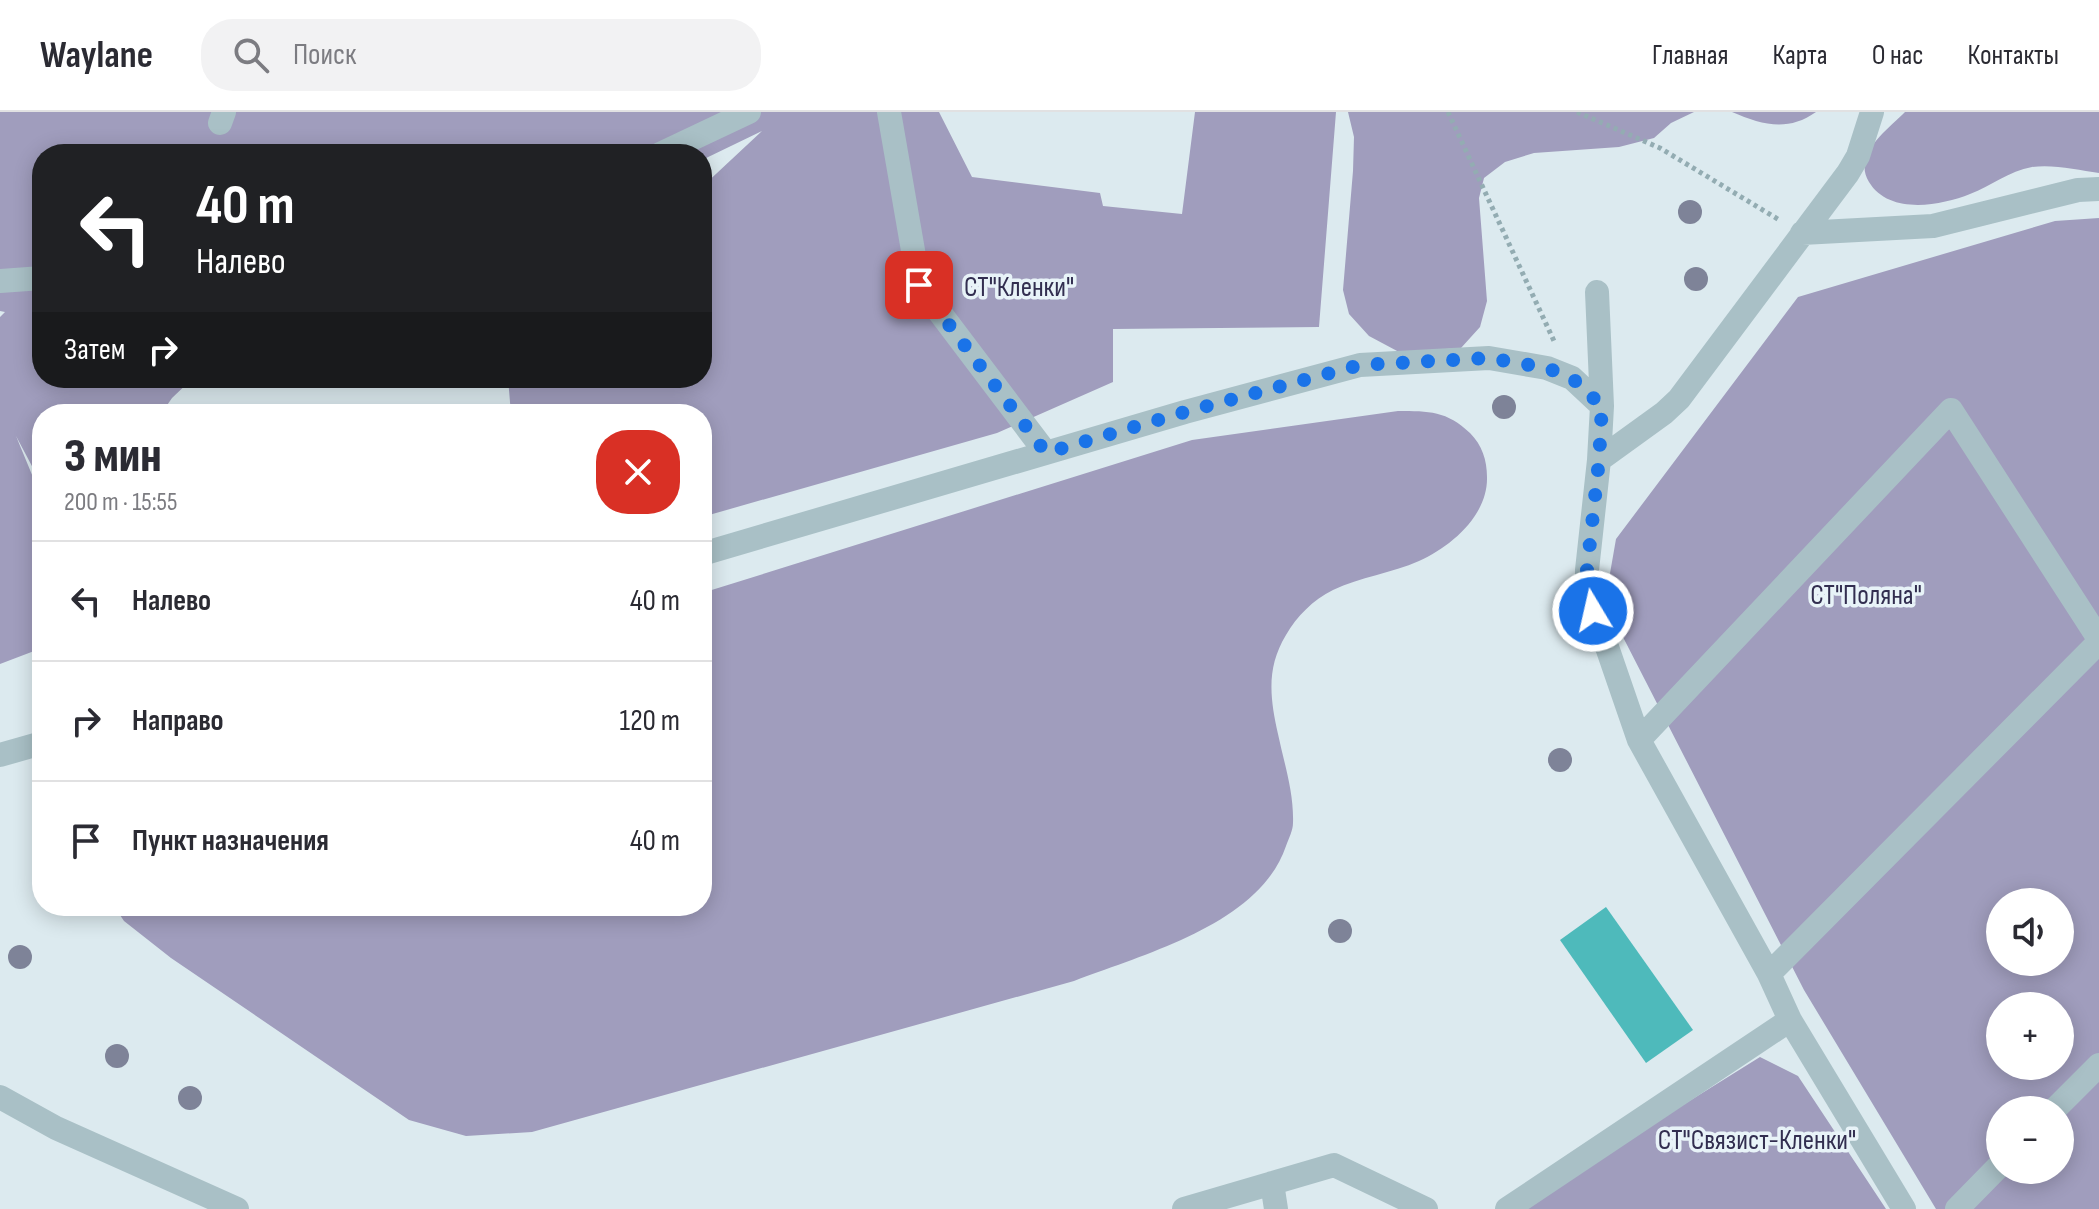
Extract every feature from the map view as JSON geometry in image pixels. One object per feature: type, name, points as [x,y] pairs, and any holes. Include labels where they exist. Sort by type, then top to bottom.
[{"type":"street","points":[[681,144],[749,112]]},
{"type":"street","points":[[889,112],[919,285],[1046,453]]},
{"type":"street","points":[[1599,460],[1679,399],[1848,173],[1858,156],[1872,112]]},
{"type":"street","points":[[1802,233],[1933,226],[2078,190],[2099,189]]},
{"type":"street","points":[[0,281],[32,279]]},
{"type":"street","points":[[1597,292],[1602,406],[1587,589],[1639,740],[1769,974],[1790,1020],[1904,1209]]},
{"type":"street","points":[[712,551],[1185,412],[1360,365],[1489,358],[1547,368],[1572,378],[1602,406]]},
{"type":"street","points":[[1639,740],[1951,410],[2099,641],[1769,974]]},
{"type":"street","points":[[0,755],[32,746]]},
{"type":"street","points":[[1507,1209],[1790,1020]]},
{"type":"street","points":[[2068,1096],[2099,1065]]},
{"type":"street","points":[[0,1097],[56,1128],[237,1209]]},
{"type":"street","points":[[1184,1209],[1334,1165],[1426,1209]]},
{"type":"street","points":[[1957,1209],[1986,1179]]},
{"type":"street","points":[[1272,1183],[1276,1209]]},
{"type":"path","points":[[1448,112],[1531,296],[1572,378]]},
{"type":"path","points":[[1577,112],[1660,148],[1802,233]]},
{"type":"green space","name":"СТ\"Кленки\"","points":[[0,112],[939,112],[972,177],[1100,193],[1103,206],[1182,214],[1195,112],[1336,112],[1319,327],[1113,329],[1113,382],[997,433],[712,514],[712,404],[510,404],[509,388],[712,388],[712,178],[762,131],[712,155],[712,144],[32,144],[32,388],[182,388],[168,404],[32,404],[32,466],[16,436],[32,475],[32,652],[0,664],[0,317],[5,312],[0,311]]},
{"type":"green space","points":[[1348,112],[1694,112],[1671,123],[1654,138],[1619,147],[1534,153],[1505,162],[1484,178],[1479,198],[1487,301],[1480,327],[1461,348],[1399,352],[1369,336],[1349,314],[1343,290],[1354,137]]},
{"type":"green space","points":[[1732,112],[1816,112],[1795,122],[1775,124]]},
{"type":"green space","points":[[1905,112],[2099,112],[2099,173],[2040,166],[2016,172],[1970,194],[1944,202],[1916,205],[1889,199],[1869,182],[1865,162],[1874,143]]},
{"type":"green space","name":"СТ\"Поляна\"","points":[[2099,218],[2099,1209],[1936,1209],[1804,990],[1605,602],[1616,539],[1798,297],[2055,221]]},
{"type":"green space","points":[[1398,411],[1428,412],[1453,420],[1478,443],[1487,471],[1486,491],[1466,528],[1444,547],[1409,565],[1333,590],[1312,604],[1295,621],[1275,659],[1272,683],[1275,721],[1292,800],[1291,834],[1272,873],[1252,896],[1226,916],[1165,947],[1074,981],[532,1132],[466,1136],[409,1120],[171,958],[121,916],[712,916],[712,590],[1192,440]]},
{"type":"green space","name":"СТ\"Связист-Кленки\"","points":[[1760,1057],[1798,1076],[1886,1209],[1516,1209]]},
{"type":"building","points":[[1606,907],[1693,1030],[1646,1063],[1560,940]]},
{"type":"route","points":[[919,285],[1046,453],[1360,365],[1489,358],[1547,368],[1572,378],[1602,406],[1587,570],[1587,589],[1593,611]]}]
